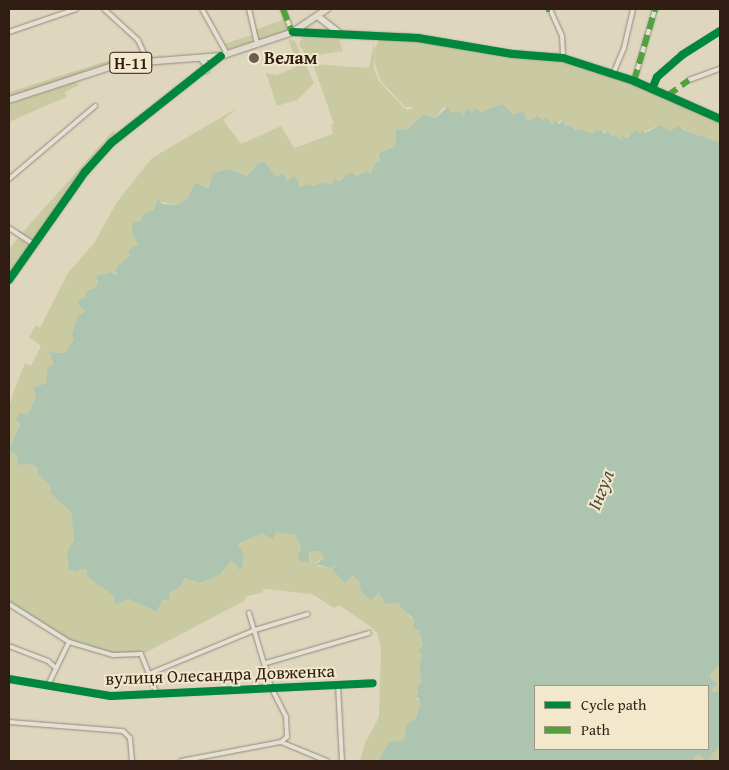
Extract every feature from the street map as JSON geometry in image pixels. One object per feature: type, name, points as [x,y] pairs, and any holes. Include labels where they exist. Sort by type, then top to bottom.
[{"type":"main road","name":"Н-11","points":[[9,100],[108,67],[224,55],[293,33],[319,17],[327,9]]},
{"type":"main road","points":[[319,17],[344,36]]},
{"type":"main road","points":[[293,33],[418,38],[513,54],[563,58],[634,81],[720,119]]},
{"type":"main road","points":[[9,280],[85,172],[111,142],[224,55]]},
{"type":"main road","points":[[201,58],[206,64],[206,70]]},
{"type":"street","points":[[9,32],[76,9]]},
{"type":"street","points":[[104,9],[138,40],[148,62]]},
{"type":"street","points":[[202,9],[224,55]]},
{"type":"street","points":[[249,9],[257,45]]},
{"type":"street","points":[[283,9],[293,33]]},
{"type":"street","points":[[546,9],[550,9],[562,36],[563,58]]},
{"type":"street","points":[[613,74],[624,48],[633,9]]},
{"type":"street","points":[[634,81],[655,9]]},
{"type":"street","points":[[652,89],[657,77],[682,55],[720,31]]},
{"type":"street","points":[[690,80],[720,69]]},
{"type":"street","points":[[9,179],[95,106]]},
{"type":"street","points":[[9,228],[34,244]]},
{"type":"street","points":[[9,604],[69,642],[113,655],[141,654],[151,674],[157,694]]},
{"type":"street","points":[[249,613],[272,687],[286,717],[287,737],[282,742]]},
{"type":"street","points":[[151,674],[255,630],[308,614]]},
{"type":"street","points":[[266,663],[368,632]]},
{"type":"street","points":[[48,685],[69,642]]},
{"type":"street","points":[[9,646],[43,659],[55,668]]},
{"type":"street","name":"вулиця Олесандра Довженка","points":[[9,679],[111,696],[373,683]]},
{"type":"street","points":[[338,685],[342,761]]},
{"type":"street","points":[[9,722],[122,731],[130,738],[132,761]]},
{"type":"street","points":[[181,761],[282,742],[327,761]]},
{"type":"shaded area","points":[[285,19],[290,30],[260,40],[257,38],[255,30]]},
{"type":"shaded area","points":[[303,34],[338,37],[343,51],[306,57],[299,44]]},
{"type":"shaded area","points":[[252,35],[252,42],[228,49],[224,44]]},
{"type":"shaded area","points":[[288,39],[295,41],[314,83],[297,100],[277,106],[266,73],[277,75],[298,66]]},
{"type":"shaded area","points":[[379,40],[418,40],[577,65],[633,83],[720,121],[720,142],[685,131],[682,127],[670,131],[659,125],[639,134],[637,130],[621,141],[612,138],[608,132],[596,131],[593,134],[575,131],[572,126],[565,126],[563,120],[552,125],[546,118],[542,121],[539,115],[530,121],[526,119],[523,111],[512,115],[511,110],[502,105],[481,112],[476,107],[472,114],[467,107],[463,116],[459,111],[453,114],[444,107],[435,118],[425,114],[408,129],[396,130],[395,146],[377,155],[380,161],[374,164],[371,174],[366,171],[357,176],[350,172],[340,181],[335,179],[332,184],[322,182],[314,186],[306,184],[300,187],[298,180],[292,176],[289,182],[282,172],[279,176],[275,175],[265,162],[258,163],[247,176],[229,169],[214,173],[207,188],[196,184],[188,198],[177,205],[157,201],[154,210],[143,214],[140,222],[134,222],[138,242],[136,248],[128,251],[130,256],[118,265],[115,272],[118,276],[111,272],[96,276],[98,283],[95,288],[86,291],[86,296],[77,302],[81,303],[85,311],[77,317],[74,339],[65,353],[52,352],[49,355],[54,358],[54,364],[46,383],[34,388],[36,396],[32,408],[27,414],[20,413],[18,430],[9,450],[9,409],[13,393],[25,363],[31,366],[41,346],[29,337],[36,325],[40,328],[68,273],[94,243],[117,202],[152,158],[237,108],[223,120],[241,144],[281,126],[294,148],[333,134],[331,125],[334,124],[313,64],[369,68],[374,42],[374,50]],"holes":[[[374,50],[375,64],[381,81],[405,107],[414,107],[408,110],[403,107],[379,81],[374,69]]]},
{"type":"shaded area","points":[[142,50],[142,56],[138,59],[107,64],[9,97],[9,92]]},
{"type":"shaded area","points":[[75,82],[79,85],[65,92],[66,97],[9,122],[9,104]]},
{"type":"shaded area","points":[[114,130],[116,136],[33,241],[16,230],[23,232]]},
{"type":"shaded area","points":[[18,238],[30,245],[9,277],[9,249]]},
{"type":"shaded area","points":[[9,451],[17,455],[19,465],[31,464],[38,468],[37,473],[51,487],[50,493],[71,512],[74,539],[69,551],[69,568],[77,572],[80,569],[87,570],[88,576],[114,596],[115,605],[129,599],[157,612],[162,600],[169,600],[170,592],[184,578],[200,583],[220,573],[231,561],[242,568],[244,557],[238,544],[262,533],[276,532],[296,534],[301,548],[297,557],[301,563],[311,562],[309,552],[319,551],[324,557],[317,562],[319,566],[329,568],[334,564],[334,572],[345,583],[353,576],[359,581],[361,592],[371,600],[379,593],[385,604],[399,601],[410,617],[414,619],[413,627],[421,634],[423,644],[418,651],[422,655],[419,669],[422,682],[416,698],[420,699],[420,704],[416,718],[406,725],[404,740],[391,742],[378,761],[360,761],[365,743],[379,717],[381,648],[377,633],[339,605],[334,608],[312,594],[264,589],[262,593],[247,596],[244,601],[143,654],[119,655],[85,647],[52,632],[9,603]]},
{"type":"shaded area","points":[[720,665],[720,693],[718,694],[710,691],[718,683],[712,680],[710,675]]},
{"type":"shaded area","points":[[720,744],[720,761],[695,761],[694,756],[710,755]]},
{"type":"water","name":"Інгул","points":[[502,104],[511,111],[512,115],[524,111],[526,119],[530,121],[538,115],[542,120],[547,118],[552,125],[556,120],[559,124],[564,120],[565,126],[572,126],[575,131],[579,129],[593,134],[595,131],[602,130],[604,134],[608,131],[612,138],[614,134],[620,140],[623,140],[622,136],[627,138],[636,129],[640,134],[642,130],[645,133],[660,125],[670,131],[679,126],[685,131],[720,142],[720,665],[710,675],[712,680],[718,683],[710,691],[720,693],[720,744],[707,761],[699,755],[694,756],[695,761],[378,761],[390,742],[404,740],[406,725],[416,718],[420,704],[420,699],[415,696],[418,694],[417,686],[422,682],[419,668],[422,655],[418,651],[423,644],[419,631],[413,628],[414,619],[399,606],[400,602],[385,604],[379,593],[371,600],[361,592],[359,581],[353,576],[345,583],[333,571],[335,565],[329,568],[317,564],[324,557],[319,551],[309,552],[310,562],[301,563],[297,557],[301,548],[296,535],[276,532],[273,539],[262,533],[238,544],[244,555],[242,568],[238,570],[238,566],[231,561],[220,574],[200,583],[184,578],[181,586],[170,592],[169,600],[162,600],[157,612],[129,599],[115,605],[114,596],[87,576],[87,570],[80,569],[77,572],[69,569],[67,552],[74,540],[71,512],[50,493],[51,487],[37,473],[38,468],[31,464],[18,465],[17,455],[9,451],[20,424],[16,419],[20,413],[27,414],[31,409],[36,396],[33,388],[46,383],[48,367],[54,364],[49,352],[65,353],[74,339],[72,335],[77,317],[85,311],[77,302],[86,296],[86,291],[95,288],[98,283],[96,276],[111,272],[118,276],[115,271],[118,265],[130,256],[128,251],[138,244],[131,229],[134,222],[140,222],[143,214],[154,210],[158,199],[162,204],[177,205],[188,198],[195,183],[208,188],[213,173],[229,169],[247,176],[258,163],[265,162],[275,175],[279,176],[282,172],[288,181],[293,176],[298,180],[300,187],[306,184],[314,186],[322,182],[332,184],[334,179],[340,181],[350,172],[357,176],[366,171],[371,174],[374,164],[380,161],[378,154],[395,146],[396,130],[408,129],[424,114],[435,118],[448,107],[452,113],[459,111],[463,116],[467,107],[472,114],[475,107],[481,112]]},
{"type":"marked path","points":[[283,9],[292,33]]},
{"type":"marked path","points":[[634,81],[655,9]]},
{"type":"marked path","points":[[667,96],[689,80]]},
{"type":"cycle path","points":[[652,89],[657,77],[682,55],[720,31]]},
{"type":"cycle path","points":[[293,32],[418,38],[513,54],[563,58],[634,81],[720,119]]},
{"type":"cycle path","points":[[9,280],[85,172],[111,143],[221,56]]},
{"type":"cycle path","points":[[9,679],[111,696],[373,683]]},
{"type":"place","name":"Велам","points":[[254,58]]}]
